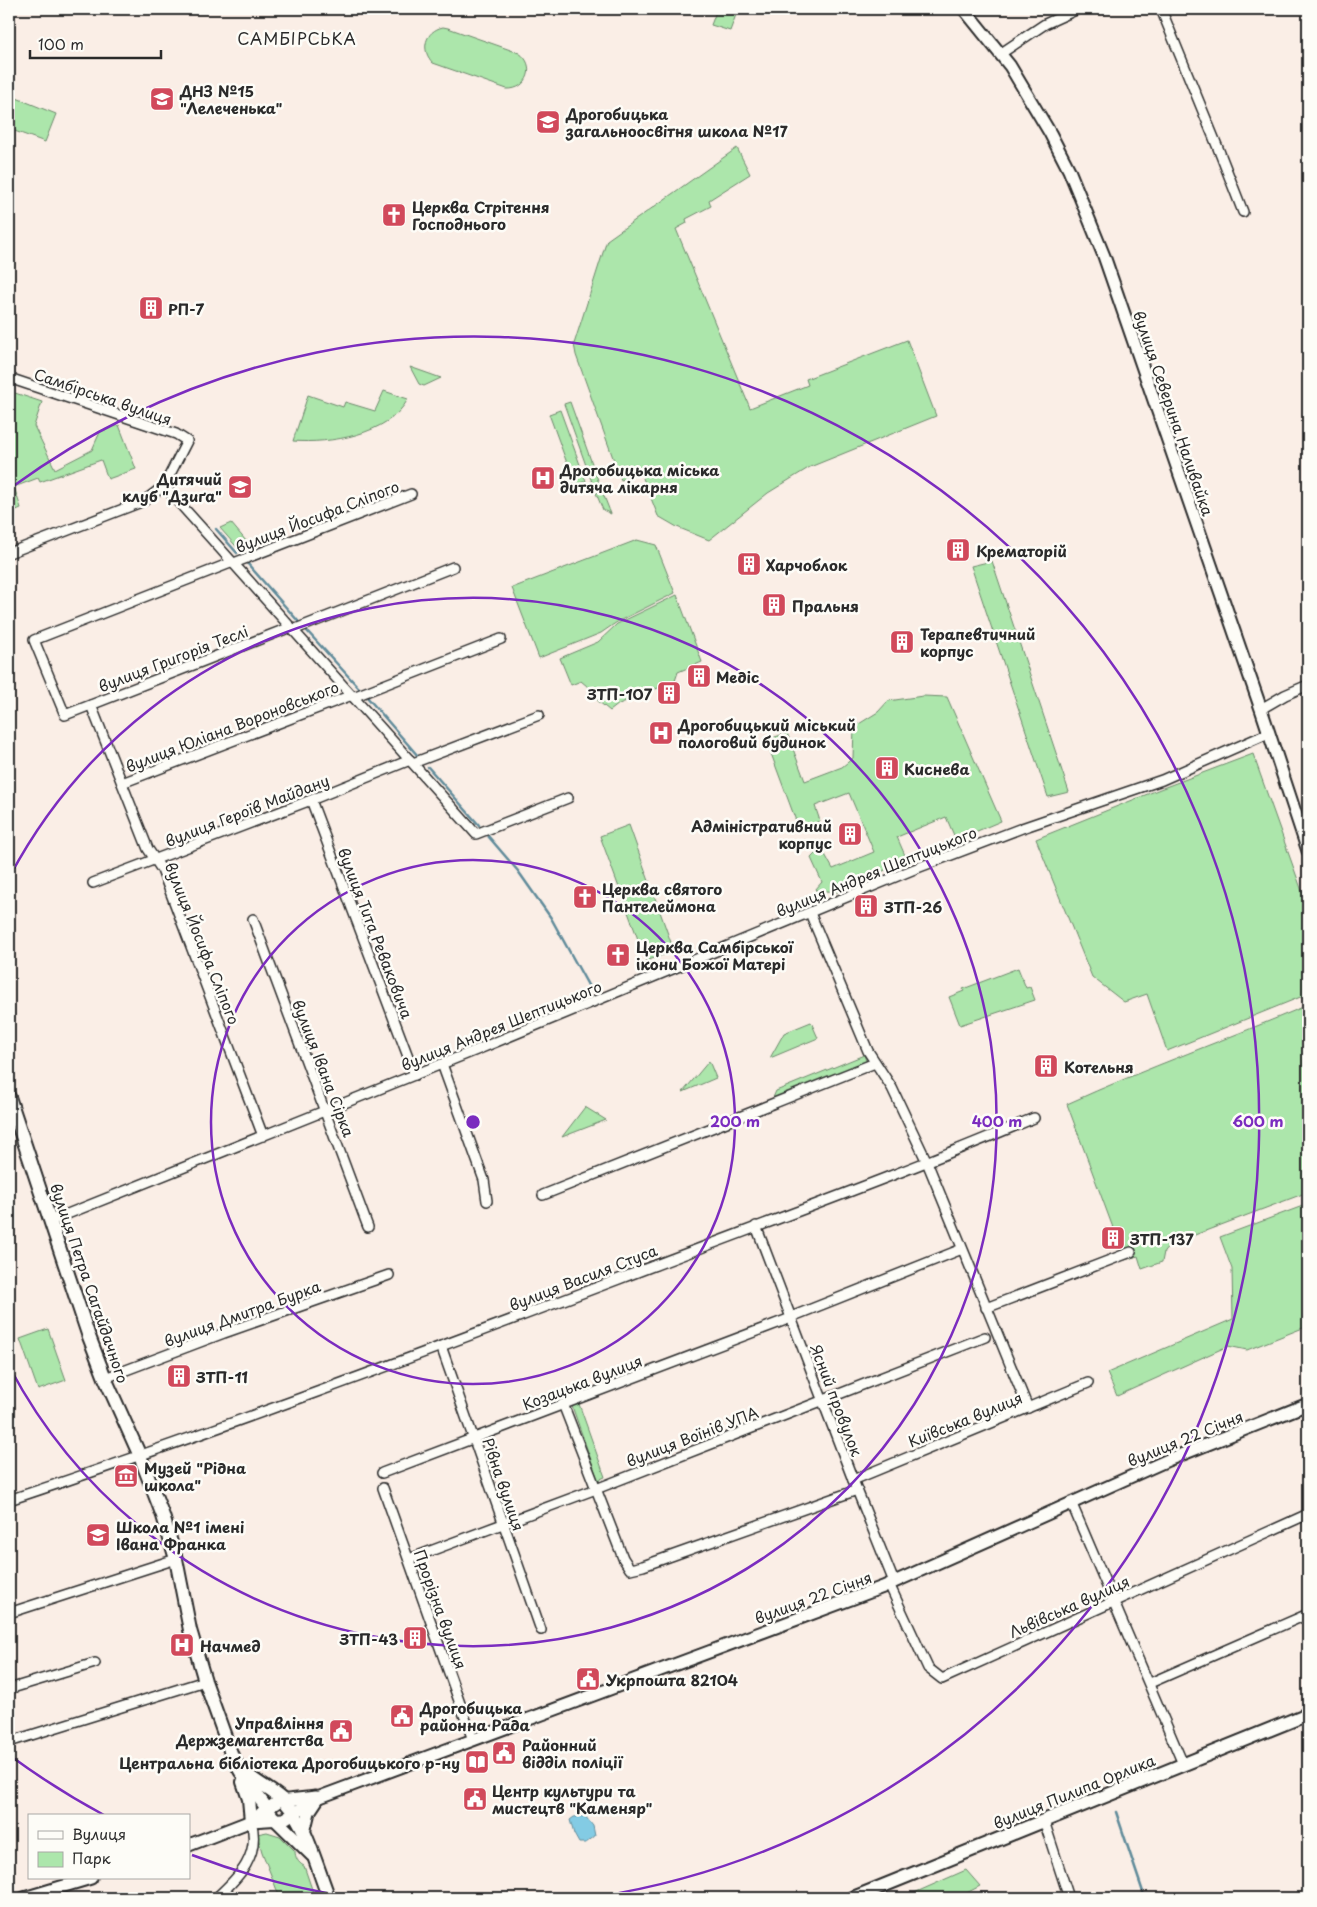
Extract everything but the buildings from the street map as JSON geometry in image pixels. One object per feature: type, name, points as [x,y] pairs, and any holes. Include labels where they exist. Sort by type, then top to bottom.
[{"type":"main road","name":"вулиця Петра Сагайдачного","points":[[9,1097],[88,1334],[105,1378],[140,1456],[163,1516],[176,1559],[185,1610],[205,1682],[238,1768]]},
{"type":"main road","name":"вулиця Пилипа Орлика","points":[[853,1898],[1308,1714]]},
{"type":"main road","points":[[238,1768],[253,1780],[280,1809],[312,1855]]},
{"type":"main road","points":[[238,1768],[304,1833],[328,1898]]},
{"type":"main road","points":[[238,1768],[249,1799],[251,1822]]},
{"type":"street","name":"вулиця Северина Наливайка","points":[[964,9],[1000,54],[1027,93],[1050,133],[1068,170],[1104,256],[1261,709],[1308,851]]},
{"type":"street","points":[[1000,54],[1040,27],[1078,9]]},
{"type":"street","points":[[1160,9],[1243,212]]},
{"type":"street","name":"Самбірська вулиця","points":[[9,378],[176,434],[188,441],[164,486]]},
{"type":"street","points":[[9,553],[144,501],[164,486],[476,834],[568,798]]},
{"type":"street","name":"вулиця Йосифа Сліпого","points":[[65,715],[34,640],[411,494]]},
{"type":"street","name":"вулиця Григорія Теслі","points":[[65,715],[453,567]]},
{"type":"street","name":"вулиця Юліана Вороновського","points":[[122,783],[501,639]]},
{"type":"street","points":[[1261,709],[1285,695],[1308,685]]},
{"type":"street","name":"вулиця Йосифа Сліпого","points":[[91,705],[148,849],[162,870],[262,1136]]},
{"type":"street","name":"вулиця Героїв Майдану","points":[[92,883],[539,714]]},
{"type":"street","name":"вулиця Андрея Шептицького","points":[[50,1221],[415,1075],[912,870],[1003,835],[1162,780],[1269,733]]},
{"type":"street","name":"вулиця Тита Реваковича","points":[[311,800],[415,1075]]},
{"type":"street","points":[[810,913],[832,969],[874,1063],[892,1088],[927,1162],[1028,1408]]},
{"type":"street","name":"вулиця Івана Сірка","points":[[253,919],[368,1227]]},
{"type":"street","points":[[543,1195],[874,1063]]},
{"type":"street","points":[[442,1064],[484,1180],[487,1201]]},
{"type":"street","name":"вулиця Василя Стуса","points":[[9,1500],[140,1456],[441,1346],[927,1162],[1034,1118]]},
{"type":"street","name":"Ясний провулок","points":[[756,1226],[892,1583]]},
{"type":"street","name":"Козацька вулиця","points":[[382,1473],[791,1317],[962,1249]]},
{"type":"street","points":[[986,1308],[1130,1252]]},
{"type":"street","name":"вулиця Дмитра Бурка","points":[[105,1378],[224,1333],[389,1275]]},
{"type":"street","name":"вулиця Воїнів УПА","points":[[409,1559],[596,1489],[985,1337]]},
{"type":"street","name":"Рівна вулиця","points":[[441,1346],[541,1630]]},
{"type":"street","name":"Київська вулиця","points":[[853,1480],[1088,1382]]},
{"type":"street","points":[[563,1404],[623,1558],[630,1569],[662,1560],[857,1490]]},
{"type":"street","name":"вулиця 22 Січня","points":[[320,1797],[892,1583],[1168,1460],[1308,1404]]},
{"type":"street","name":"Прорізна вулиця","points":[[383,1488],[473,1740]]},
{"type":"street","points":[[1071,1502],[1183,1764]]},
{"type":"street","name":"Львівська вулиця","points":[[892,1583],[928,1668],[942,1679],[1308,1514]]},
{"type":"street","points":[[9,1613],[176,1559]]},
{"type":"street","points":[[1150,1683],[1308,1614]]},
{"type":"street","points":[[9,1689],[95,1663]]},
{"type":"street","points":[[9,1742],[205,1682]]},
{"type":"street","points":[[190,1845],[280,1809],[320,1797]]},
{"type":"street","points":[[280,1809],[320,1797]]},
{"type":"street","points":[[304,1833],[309,1812],[320,1797]]},
{"type":"street","points":[[1044,1821],[1069,1898]]},
{"type":"street","points":[[216,1898],[246,1867],[252,1848],[251,1822]]},
{"type":"street","points":[[24,1898],[84,1880]]},
{"type":"green space","points":[[717,9],[737,12],[730,31],[711,25]]},
{"type":"green space","points":[[443,27],[519,53],[528,64],[528,76],[525,81],[514,88],[507,89],[433,63],[427,52],[426,42],[432,32]]},
{"type":"green space","points":[[14,97],[56,114],[45,142],[9,129],[9,108]]},
{"type":"green space","points":[[737,148],[750,174],[709,200],[711,206],[686,219],[687,223],[676,229],[750,408],[808,385],[806,379],[907,340],[936,416],[810,467],[768,493],[709,540],[677,527],[658,516],[641,473],[621,480],[576,355],[574,344],[607,240]]},
{"type":"green space","points":[[410,367],[441,378],[424,386],[419,384]]},
{"type":"green space","points":[[9,391],[42,402],[34,426],[55,469],[92,450],[100,432],[119,425],[136,469],[108,479],[101,460],[40,482],[38,478],[14,487],[21,508],[9,513]]},
{"type":"green space","points":[[384,391],[408,399],[399,411],[373,429],[340,439],[307,442],[293,441],[308,395],[343,407],[345,402],[375,411]]},
{"type":"green space","points":[[570,402],[599,483],[593,485],[564,404]]},
{"type":"green space","points":[[560,410],[586,481],[575,485],[549,414]]},
{"type":"green space","points":[[602,491],[611,514],[603,510],[596,493]]},
{"type":"green space","points":[[231,523],[252,548],[241,552],[220,528]]},
{"type":"green space","points":[[637,540],[656,545],[675,593],[617,622],[601,633],[539,658],[512,588]]},
{"type":"green space","points":[[992,561],[1069,792],[1048,797],[971,566]]},
{"type":"green space","points":[[677,595],[702,662],[678,672],[675,681],[619,704],[610,711],[598,701],[594,692],[581,681],[571,685],[560,658],[598,642],[617,624]]},
{"type":"green space","points":[[923,696],[947,697],[1001,821],[956,840],[946,817],[897,837],[907,860],[838,892],[815,890],[822,882],[811,858],[817,852],[823,851],[833,869],[874,852],[849,793],[815,806],[820,821],[799,829],[766,740],[787,733],[805,781],[842,767],[853,758],[854,727],[878,712],[888,701]]},
{"type":"green space","points":[[1253,754],[1308,908],[1308,994],[1167,1051],[1147,994],[1124,1002],[1092,977],[1036,839]]},
{"type":"green space","points":[[629,825],[674,951],[646,961],[600,836]]},
{"type":"green space","points":[[1018,968],[1026,988],[1030,987],[1035,1000],[960,1025],[949,997],[964,991],[963,989]]},
{"type":"green space","points":[[1308,1005],[1308,1192],[1171,1244],[1164,1252],[1162,1262],[1142,1269],[1138,1256],[1125,1260],[1067,1104]]},
{"type":"green space","points":[[811,1022],[818,1038],[770,1058],[784,1033]]},
{"type":"green space","points":[[864,1055],[867,1063],[772,1100],[776,1091]]},
{"type":"green space","points":[[709,1061],[716,1078],[683,1092]]},
{"type":"green space","points":[[585,1107],[606,1120],[562,1137]]},
{"type":"green space","points":[[1308,1204],[1308,1326],[1247,1350],[1228,1346],[1117,1396],[1107,1373],[1233,1319],[1232,1269],[1220,1237]]},
{"type":"green space","points":[[48,1329],[66,1380],[38,1390],[20,1339]]},
{"type":"green space","points":[[579,1404],[605,1477],[598,1480],[572,1406]]},
{"type":"green space","points":[[267,1832],[280,1836],[295,1851],[297,1860],[304,1866],[315,1898],[280,1898],[257,1834]]},
{"type":"green space","points":[[966,1870],[980,1886],[957,1898],[903,1898]]},
{"type":"water","points":[[585,1816],[593,1826],[595,1836],[586,1843],[579,1843],[570,1820],[574,1817]]},
{"type":"waterway","points":[[216,529],[237,553]]},
{"type":"waterway","points":[[247,563],[298,621]]},
{"type":"waterway","points":[[307,631],[360,689]]},
{"type":"waterway","points":[[367,697],[418,756]]},
{"type":"waterway","points":[[428,767],[479,825]]},
{"type":"waterway","points":[[488,836],[518,871],[551,918],[589,987]]},
{"type":"waterway","points":[[1116,1812],[1145,1898]]},
{"type":"place","name":"ДНЗ №15 \"Лелеченька\"","points":[[162,99]]},
{"type":"place","name":"Дрогобицька загальноосвітня школа №17","points":[[548,122]]},
{"type":"place","name":"Церква Стрітення Господнього","points":[[394,215]]},
{"type":"place","name":"РП-7","points":[[151,308]]},
{"type":"place","name":"Дрогобицька міська дитяча лікарня","points":[[543,478]]},
{"type":"place","name":"Дитячий клуб \"Дзиґа\"","points":[[240,487]]},
{"type":"place","name":"Крематорій","points":[[958,550]]},
{"type":"place","name":"Харчоблок","points":[[749,564]]},
{"type":"place","name":"Пральня","points":[[774,605]]},
{"type":"place","name":"Терапевтичний корпус","points":[[902,642]]},
{"type":"place","name":"Медіс","points":[[699,676]]},
{"type":"place","name":"ЗТП-107","points":[[669,693]]},
{"type":"place","name":"Дрогобицький міський пологовий будинок","points":[[661,733]]},
{"type":"place","name":"Киснева","points":[[887,768]]},
{"type":"place","name":"Адміністративний корпус","points":[[850,834]]},
{"type":"place","name":"Церква святого Пантелеймона","points":[[585,897]]},
{"type":"place","name":"ЗТП-26","points":[[866,906]]},
{"type":"place","name":"Церква Самбірської ікони Божої Матері","points":[[618,955]]},
{"type":"place","name":"Котельня","points":[[1046,1066]]},
{"type":"place","name":"ЗТП-137","points":[[1113,1238]]},
{"type":"place","name":"ЗТП-11","points":[[179,1376]]},
{"type":"place","name":"Музей \"Рідна школа\"","points":[[126,1476]]},
{"type":"place","name":"Школа №1 імені Івана Франка","points":[[98,1535]]},
{"type":"place","name":"ЗТП-43","points":[[415,1638]]},
{"type":"place","name":"Начмед","points":[[182,1645]]},
{"type":"place","name":"Укрпошта 82104","points":[[588,1679]]},
{"type":"place","name":"Дрогобицька районна Рада","points":[[402,1716]]},
{"type":"place","name":"Управління Держземагентства","points":[[341,1731]]},
{"type":"place","name":"Районний відділ поліції","points":[[504,1753]]},
{"type":"place","name":"Центральна бібліотека Дрогобицького р-ну","points":[[477,1762]]},
{"type":"place","name":"Центр культури та мистецтв \"Каменяр\"","points":[[475,1799]]},
{"type":"district","name":"САМБІРСЬКА","points":[[297,38]]}]
